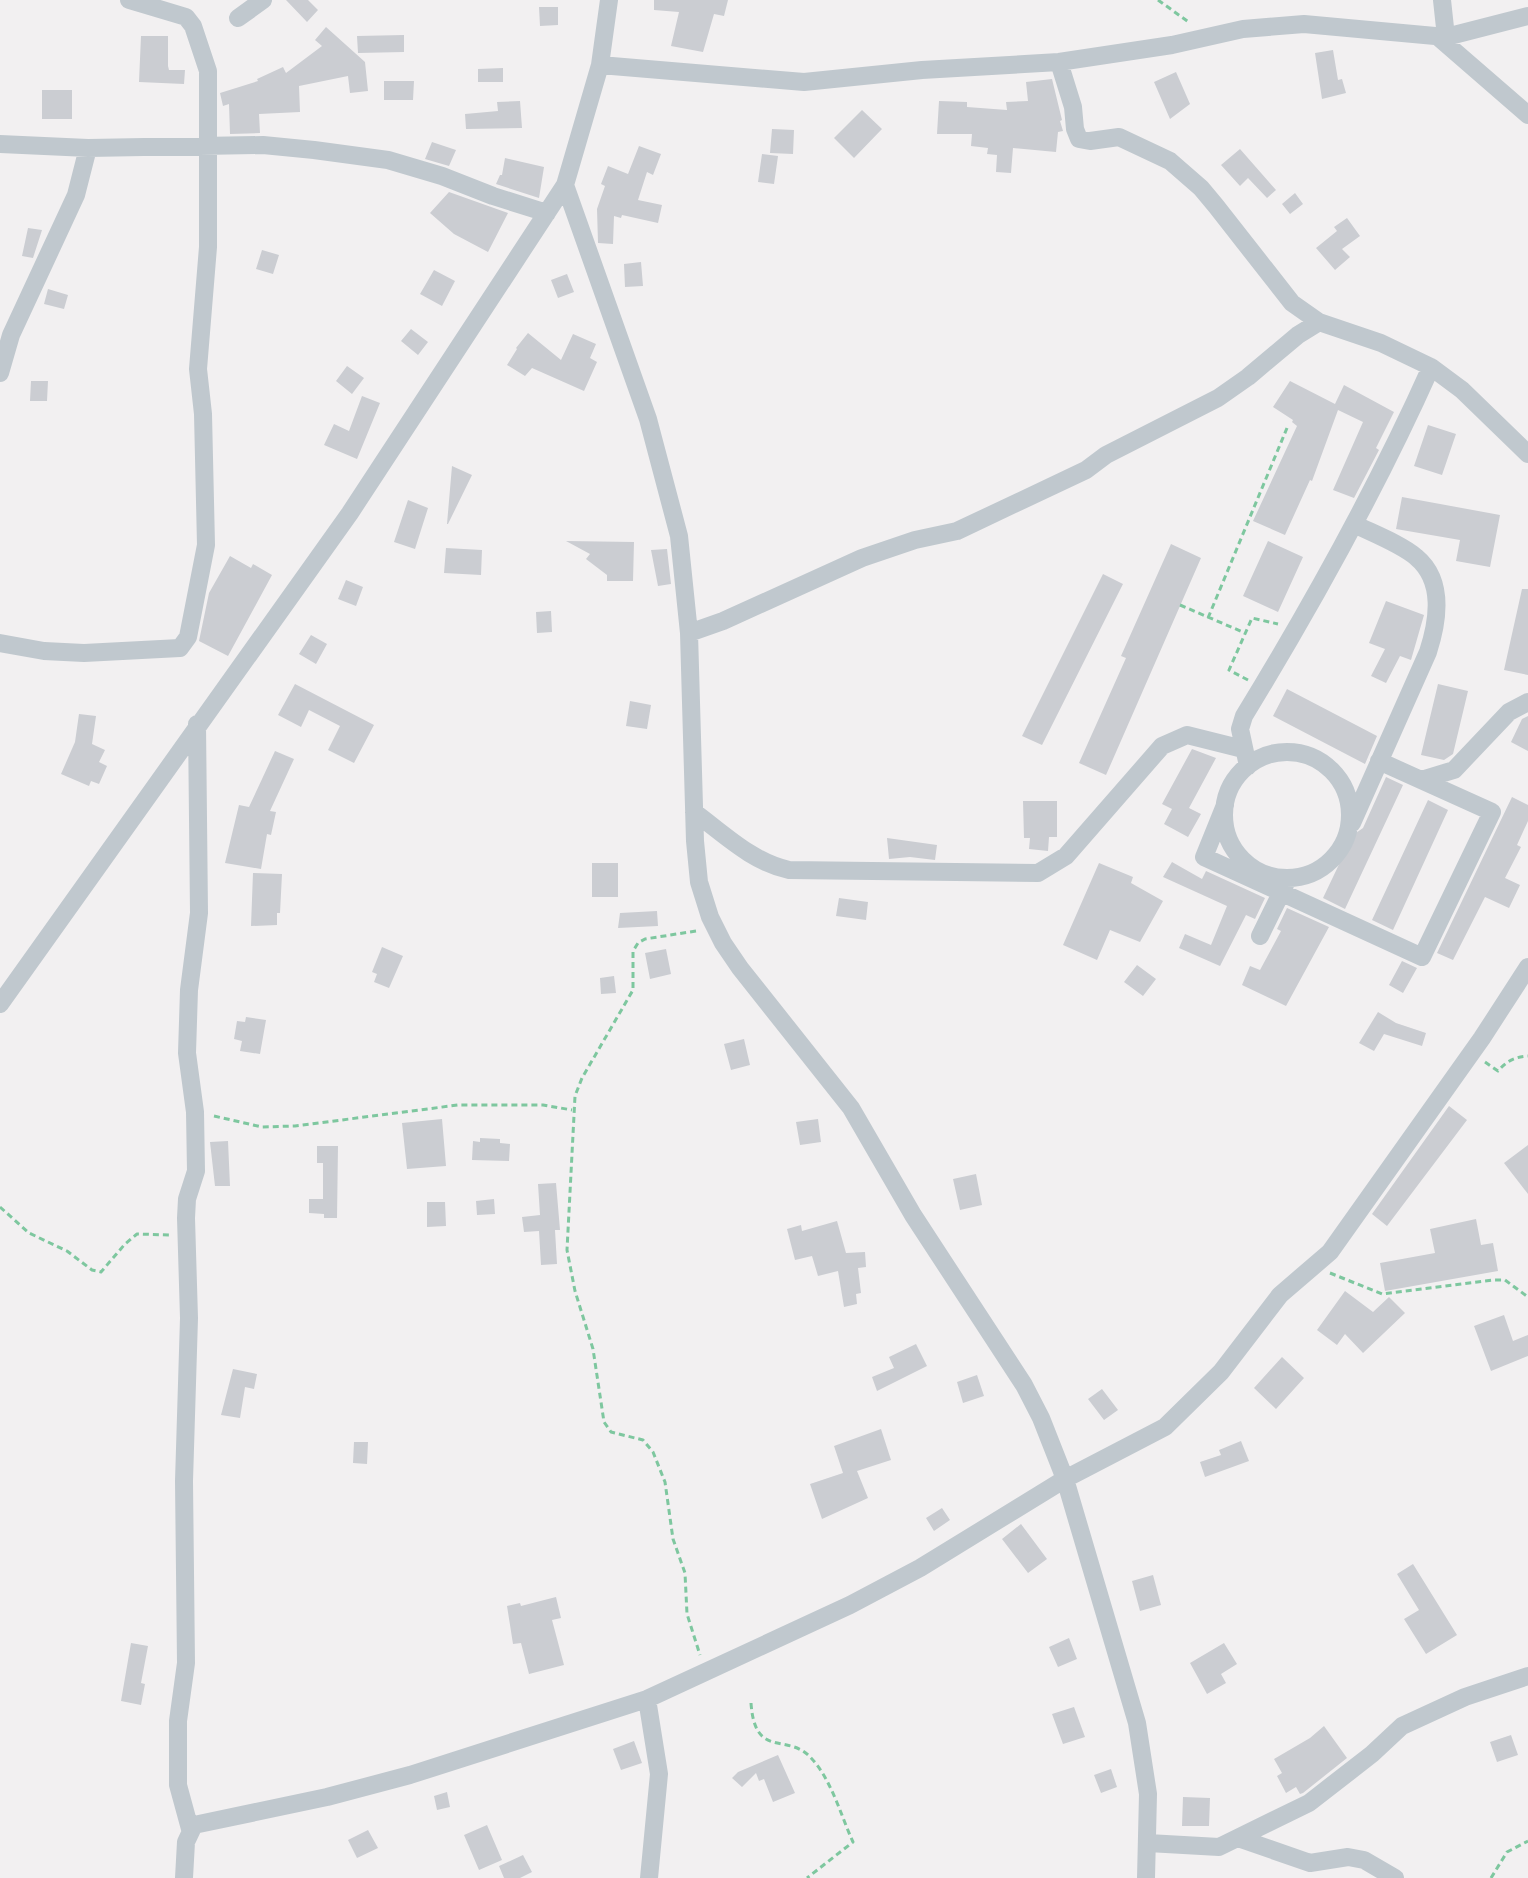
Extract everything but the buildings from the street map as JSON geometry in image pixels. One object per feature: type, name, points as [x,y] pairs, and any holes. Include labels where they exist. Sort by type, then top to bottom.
[{"type":"street","points":[[0,643],[44,651],[84,653],[180,648],[186,643],[206,545],[203,414],[198,369],[208,247],[208,71],[193,26],[186,17],[129,0]]},
{"type":"street","points":[[238,18],[263,0]]},
{"type":"street","points":[[0,1004],[350,513],[565,185],[600,65],[609,0]]},
{"type":"street","points":[[1442,0],[1442,36],[1528,115]]},
{"type":"street","points":[[600,65],[804,82],[922,70],[1059,62],[1172,45],[1243,29],[1304,24],[1442,36],[1528,16]]},
{"type":"street","points":[[1059,62],[1079,139],[1090,141],[1119,137],[1170,161],[1208,197],[1292,303],[1319,322],[1381,343],[1431,367],[1462,390],[1528,454]]},
{"type":"street","points":[[0,144],[88,148],[263,145],[388,160],[547,213]]},
{"type":"street","points":[[0,373],[11,335],[76,195],[88,148]]},
{"type":"street","points":[[565,185],[648,419],[679,536],[689,633],[699,882],[710,917],[740,968],[851,1108],[913,1215],[1024,1385],[1041,1418],[1065,1479],[1137,1723],[1148,1794],[1148,1843],[1141,1877]]},
{"type":"street","points":[[689,633],[723,621],[862,558],[925,537],[957,531],[1086,470],[1106,455],[1218,398],[1319,322]]},
{"type":"street","points":[[1285,885],[1204,857],[1230,788],[1246,757],[1240,729],[1244,716],[1354,524],[1431,367]]},
{"type":"street","points":[[1260,936],[1285,885],[1315,871],[1340,848],[1436,628],[1438,606],[1434,585],[1416,556],[1354,524]]},
{"type":"street","points":[[1421,780],[1454,770],[1509,712],[1528,702]]},
{"type":"street","points":[[184,1878],[190,1829],[178,1785],[178,1734],[186,1663],[187,1199],[196,1171],[195,1112],[187,1053],[189,990],[199,913],[197,724]]},
{"type":"street","points":[[694,812],[758,859],[789,870],[1038,873],[1066,856],[1162,746],[1187,735],[1246,757],[1284,752],[1301,753],[1317,759],[1331,769],[1348,799],[1350,816],[1347,833]]},
{"type":"street","points":[[1225,805],[1229,839],[1237,854],[1249,865],[1422,957],[1492,812],[1379,761]]},
{"type":"street","points":[[190,1829],[199,1824],[327,1797],[410,1775],[647,1699],[850,1605],[920,1568],[1065,1479],[1165,1427],[1221,1372],[1270,1306],[1316,1267],[1341,1238],[1528,967]]},
{"type":"street","points":[[1148,1843],[1219,1847],[1309,1803],[1372,1754],[1402,1726],[1465,1697],[1528,1676]]},
{"type":"street","points":[[647,1699],[659,1774],[649,1878]]},
{"type":"street","points":[[1238,1838],[1310,1863],[1348,1857],[1364,1860],[1395,1878]]},
{"type":"path","points":[[1158,0],[1209,37]]},
{"type":"path","points":[[1208,618],[1287,428]]},
{"type":"path","points":[[1180,605],[1245,633]]},
{"type":"path","points":[[1262,687],[1229,670],[1252,618],[1297,627]]},
{"type":"path","points":[[705,1671],[687,1614],[685,1573],[673,1539],[665,1482],[653,1452],[643,1440],[611,1432],[604,1422],[593,1349],[575,1291],[567,1250],[574,1110],[582,1078],[633,990],[633,951],[645,939],[696,931],[710,917]]},
{"type":"path","points":[[1472,1052],[1498,1071],[1506,1062],[1528,1056]]},
{"type":"path","points":[[195,1112],[262,1127],[471,1104],[543,1105],[574,1110]]},
{"type":"path","points":[[0,1207],[29,1233],[67,1251],[92,1270],[101,1272],[137,1234],[186,1236]]},
{"type":"path","points":[[1316,1267],[1382,1294],[1505,1280],[1528,1297]]},
{"type":"path","points":[[751,1703],[752,1724],[761,1736],[776,1745],[791,1747],[811,1757],[853,1842],[807,1878]]},
{"type":"path","points":[[1491,1878],[1507,1852],[1528,1841]]}]
